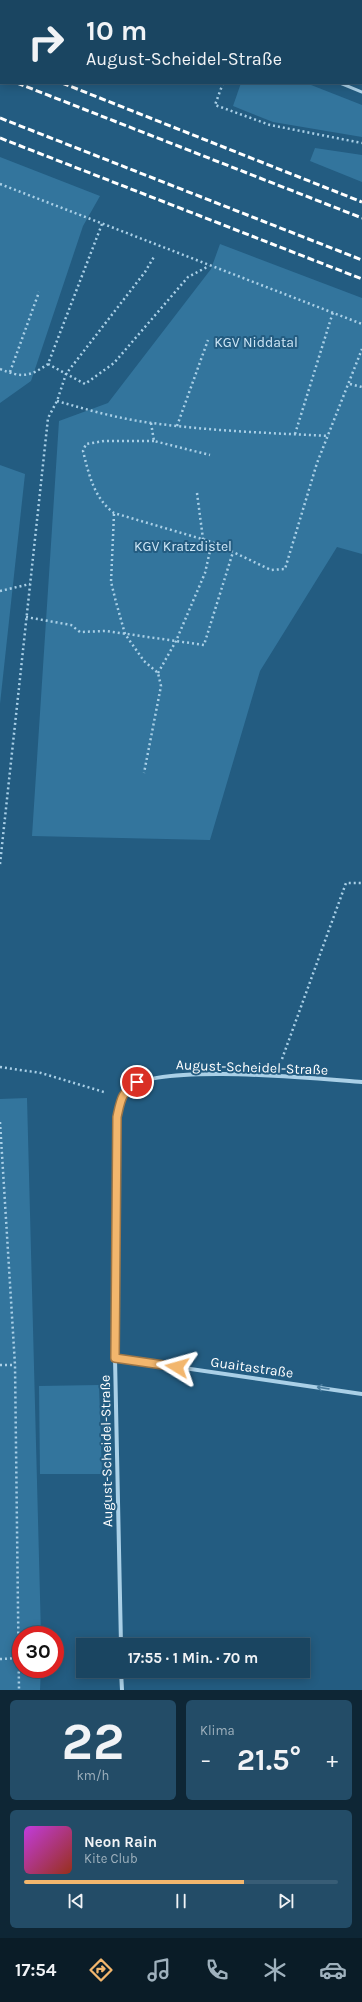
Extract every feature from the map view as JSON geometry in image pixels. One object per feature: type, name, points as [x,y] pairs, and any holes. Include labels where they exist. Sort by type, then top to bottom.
[{"type":"street","name":"August-Scheidel-Straße","points":[[121,1638],[115,1358],[117,1117],[121,1098],[127,1089],[137,1082],[167,1075],[209,1074],[362,1082]]},
{"type":"street","name":"Guaitastraße","points":[[115,1358],[362,1394]]},
{"type":"street","points":[[121,1678],[122,1690]]},
{"type":"lane","points":[[342,84],[362,92]]},
{"type":"path","points":[[223,84],[215,105],[270,125],[362,143]]},
{"type":"path","points":[[0,184],[362,324]]},
{"type":"path","points":[[0,369],[23,376],[33,374],[48,364],[102,224]]},
{"type":"path","points":[[0,864],[48,418],[57,401],[66,374],[145,272],[155,255]]},
{"type":"path","points":[[48,364],[85,384],[114,362],[188,277],[209,266]]},
{"type":"path","points":[[10,372],[39,292]]},
{"type":"path","points":[[295,434],[333,312]]},
{"type":"path","points":[[177,426],[208,340]]},
{"type":"path","points":[[210,455],[154,441],[104,441],[86,444],[83,451],[92,485],[107,507],[114,513],[212,542],[271,570],[285,569],[317,463],[350,384],[362,349]]},
{"type":"path","points":[[350,384],[362,387]]},
{"type":"path","points":[[57,401],[86,410],[151,423],[329,436]]},
{"type":"path","points":[[151,423],[154,441]]},
{"type":"path","points":[[197,493],[202,539]]},
{"type":"path","points":[[114,513],[111,582],[125,634],[144,661],[158,674],[161,686],[144,773]]},
{"type":"path","points":[[158,674],[176,641],[205,573],[212,542]]},
{"type":"path","points":[[26,618],[71,625],[80,632],[106,631],[204,645],[233,552]]},
{"type":"path","points":[[0,592],[30,584]]},
{"type":"path","points":[[276,1077],[346,883],[362,883]]},
{"type":"path","points":[[0,1067],[41,1073],[121,1098]]},
{"type":"path","points":[[0,1122],[15,1365],[19,1626]]},
{"type":"path","points":[[0,1366],[15,1365]]},
{"type":"path","points":[[0,1659],[12,1658]]},
{"type":"path","points":[[19,1678],[19,1690]]},
{"type":"green space","points":[[241,84],[309,84],[362,105],[362,137],[273,122],[233,106]]},
{"type":"green space","points":[[315,148],[362,155],[362,182],[310,161]]},
{"type":"green space","points":[[0,157],[100,196],[83,226],[31,381],[0,403]]},
{"type":"green space","name":"KGV Kratzdistel","points":[[220,244],[362,298],[362,554],[337,547],[260,671],[210,840],[32,836],[59,421],[108,403],[211,269]]},
{"type":"green space","points":[[0,465],[25,474],[0,704]]},
{"type":"green space","points":[[27,1098],[41,1626],[12,1626],[12,1678],[41,1678],[40,1690],[0,1690],[0,1099]]},
{"type":"green space","points":[[99,1385],[102,1474],[40,1474],[39,1386]]},
{"type":"railway","points":[[20,84],[362,218]]},
{"type":"railway","points":[[65,84],[362,202]]},
{"type":"railway","points":[[0,118],[362,260]]},
{"type":"railway","points":[[0,138],[362,279]]},
{"type":"route","points":[[137,1082],[127,1089],[121,1098],[117,1117],[115,1358],[177,1367]]},
{"type":"park label","name":"KGV Niddatal","points":[[256,342]]}]
